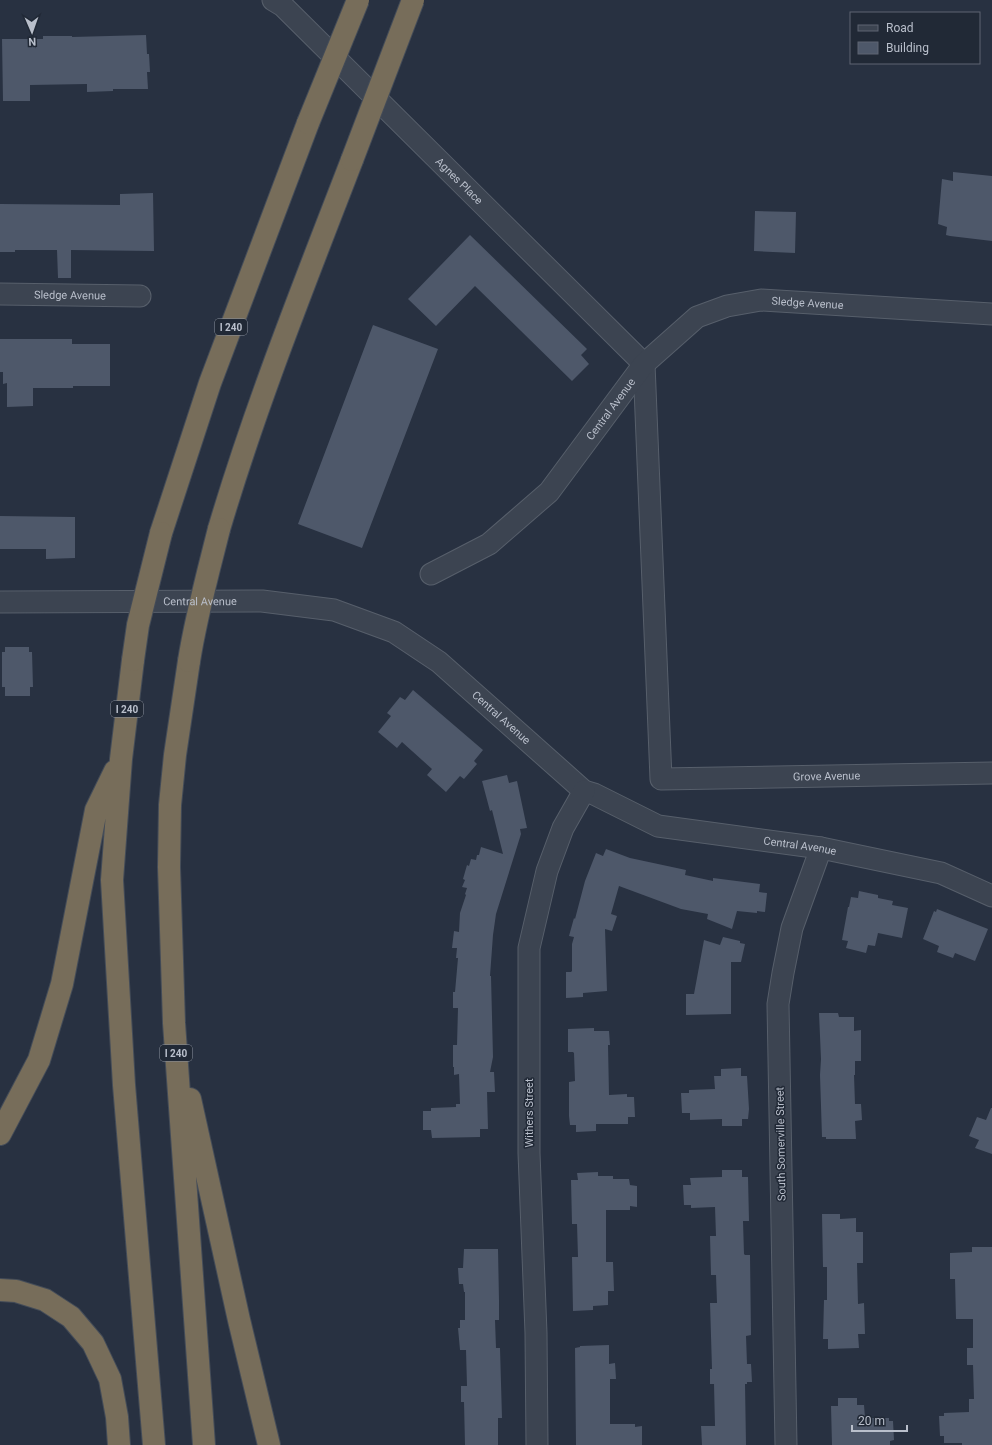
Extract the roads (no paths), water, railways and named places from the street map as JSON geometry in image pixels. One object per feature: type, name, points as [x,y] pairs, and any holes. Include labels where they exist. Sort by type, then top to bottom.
[{"type":"highway","name":"I 240","points":[[154,1445],[124,1085],[112,880],[121,759],[138,625],[161,533],[210,383],[308,123],[358,0]]},
{"type":"highway","name":"I 240","points":[[204,1445],[174,1023],[169,867],[170,805],[175,754],[189,661],[202,595],[235,475],[306,280],[413,0]]},
{"type":"highway","points":[[0,1134],[38,1060],[62,984],[96,810],[121,759]]},
{"type":"highway","points":[[174,1023],[239,1320],[269,1445]]},
{"type":"highway","points":[[0,1290],[16,1291],[45,1300],[71,1317],[94,1343],[110,1379],[117,1417],[119,1445]]},
{"type":"street","name":"Agnes Place","points":[[273,0],[283,6],[644,364]]},
{"type":"street","name":"Sledge Avenue","points":[[0,294],[140,296]]},
{"type":"street","name":"Sledge Avenue","points":[[644,364],[697,317],[726,306],[761,300],[992,314]]},
{"type":"street","name":"Central Avenue","points":[[431,574],[490,544],[549,492],[644,364]]},
{"type":"street","name":"Grove Avenue","points":[[644,364],[662,779],[992,773]]},
{"type":"street","name":"Central Avenue","points":[[0,602],[262,601],[334,610],[394,632],[439,662],[584,790],[658,826],[821,848],[941,873],[992,896]]},
{"type":"street","name":"Withers Street","points":[[538,1445],[536,1333],[529,1153],[529,948],[547,871],[563,828],[584,790]]},
{"type":"street","name":"South Somerville Street","points":[[786,1445],[778,1004],[792,928],[821,848]]}]
